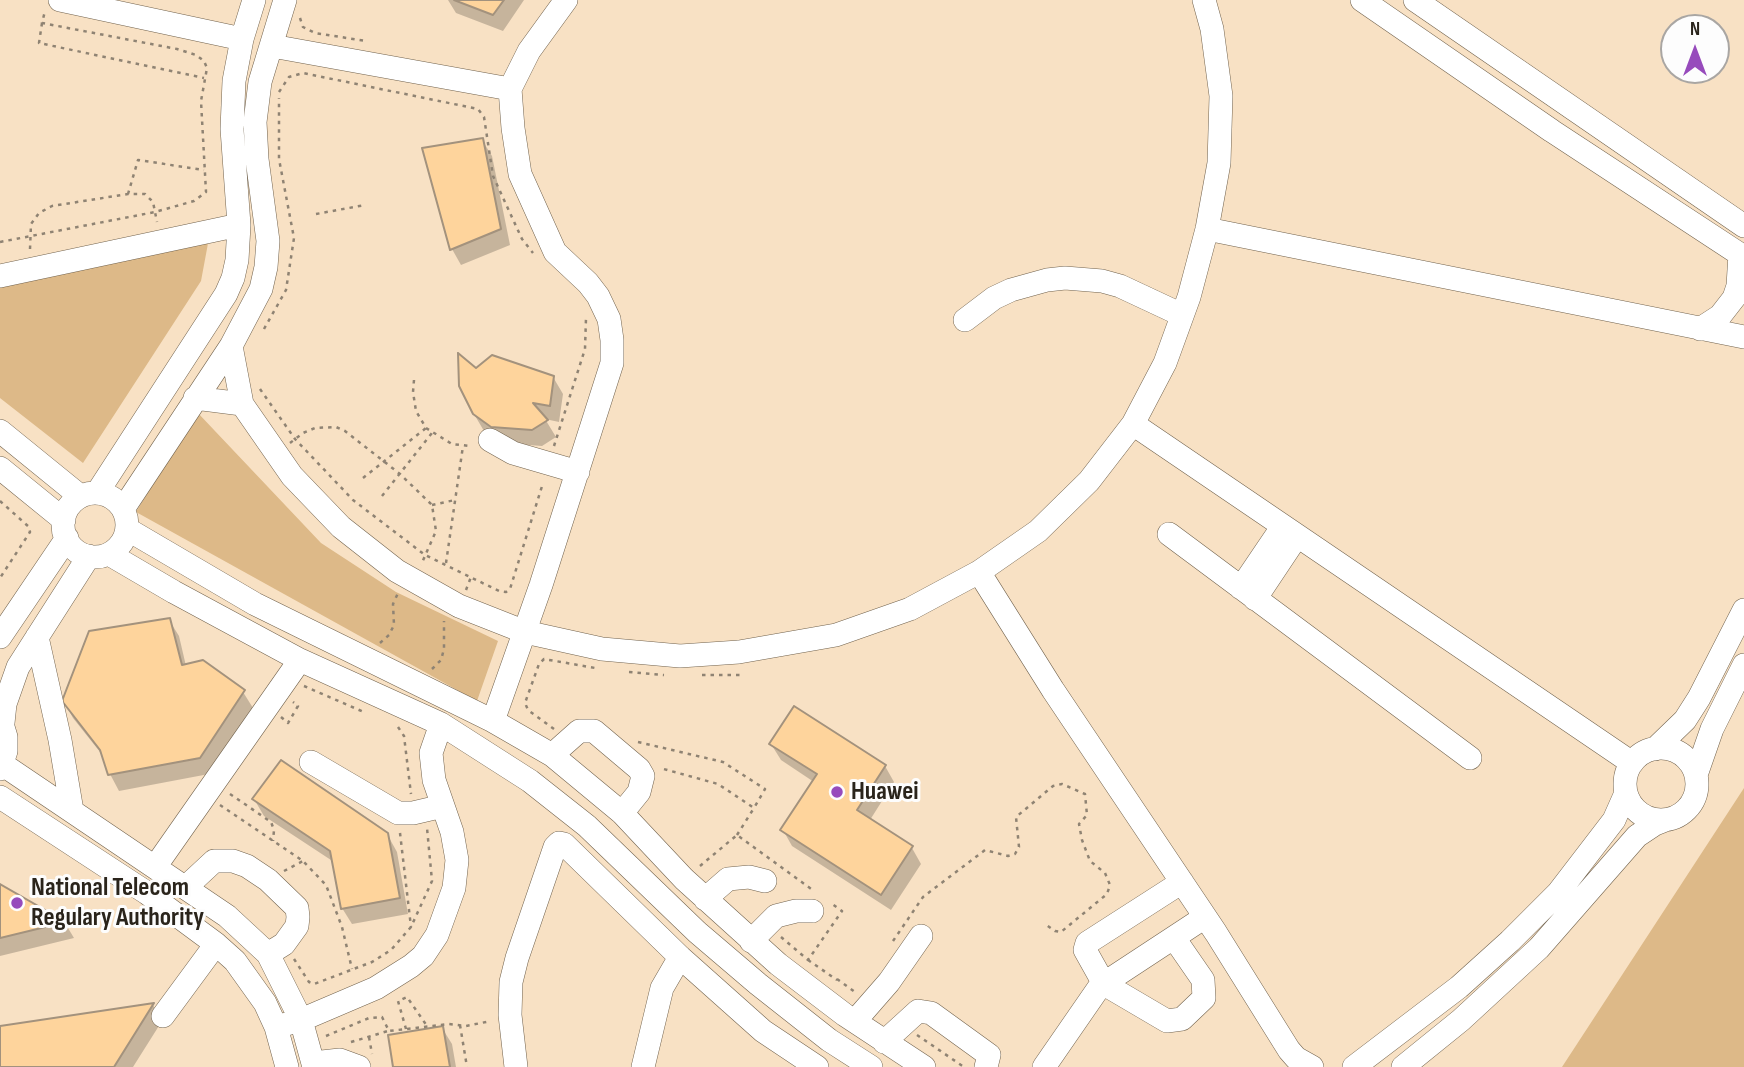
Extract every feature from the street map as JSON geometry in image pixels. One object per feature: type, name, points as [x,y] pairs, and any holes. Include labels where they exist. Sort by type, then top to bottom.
[{"type":"street","points":[[60,0],[242,39]]},
{"type":"street","points":[[89,495],[226,294],[237,260],[239,225],[232,129],[234,81],[242,39],[254,0]]},
{"type":"street","points":[[493,721],[525,632],[612,363],[609,319],[598,296],[555,252],[520,174],[510,89],[529,51],[566,0]]},
{"type":"street","points":[[231,346],[243,404],[292,476],[341,527],[414,581],[458,606],[525,632],[602,649],[680,656],[739,652],[836,635],[910,609],[979,572],[1038,531],[1089,481],[1133,424],[1166,363],[1207,229],[1219,163],[1220,96],[1212,29],[1204,0]]},
{"type":"street","points":[[1362,0],[1552,131],[1742,256],[1734,298],[1720,316],[1700,328]]},
{"type":"street","points":[[1415,0],[1744,226]]},
{"type":"street","points":[[293,5],[272,46],[260,82],[255,122],[268,242],[261,289],[231,346],[195,398],[125,519],[118,548],[99,555],[37,637],[18,667],[10,685],[2,720],[6,744],[1,766],[276,949],[319,1064],[340,1060],[359,1067]]},
{"type":"street","points":[[272,46],[510,89]]},
{"type":"street","points":[[1552,131],[1572,107]]},
{"type":"street","points":[[0,276],[239,225]]},
{"type":"street","points":[[1207,229],[1744,337]]},
{"type":"street","points":[[965,320],[1011,290],[1047,279],[1065,278],[1093,279],[1120,286],[1182,315]]},
{"type":"street","points":[[195,398],[243,404]]},
{"type":"street","points":[[1133,424],[1632,763]]},
{"type":"street","points":[[0,431],[89,495]]},
{"type":"street","points":[[480,443],[578,472]]},
{"type":"street","points":[[0,468],[65,529],[79,552],[99,555],[300,660],[441,724],[530,780],[587,826],[708,941],[758,984],[829,1040],[871,1067]]},
{"type":"street","points":[[0,637],[65,529],[72,502],[89,495],[108,495],[117,501],[125,519],[255,604],[493,721],[560,748],[622,813],[758,933],[778,964],[850,1018],[923,1067]]},
{"type":"street","points":[[1248,593],[1290,531]]},
{"type":"street","points":[[1169,534],[1470,758]]},
{"type":"street","points":[[979,572],[1053,690],[1205,917],[1290,1059],[1296,1058],[1312,1067]]},
{"type":"street","points":[[1655,749],[1685,720],[1744,610]]},
{"type":"street","points":[[37,637],[60,740],[72,811]]},
{"type":"street","points":[[155,867],[300,660]]},
{"type":"street","points":[[1403,1067],[1461,1020],[1539,948],[1637,836],[1655,824],[1684,812],[1691,804],[1696,795],[1696,775],[1712,729],[1744,665]]},
{"type":"street","points":[[420,811],[434,779],[431,753],[441,724]]},
{"type":"street","points":[[560,748],[579,731],[594,731],[630,750],[643,784],[622,813]]},
{"type":"street","points":[[1665,820],[1655,820],[1637,811],[1626,793],[1625,782],[1632,763],[1646,751],[1676,751],[1692,765],[1696,775]]},
{"type":"street","points":[[276,1027],[301,1020],[376,988],[411,967],[423,956],[437,935],[454,888],[457,860],[452,832],[420,811],[311,762]]},
{"type":"street","points":[[1354,1067],[1459,987],[1549,903],[1614,820],[1626,793]]},
{"type":"street","points":[[0,797],[147,893],[216,943],[251,981],[276,1027],[287,1067]]},
{"type":"street","points":[[516,1067],[510,1015],[511,982],[555,847],[559,843],[564,844],[680,957],[763,1031],[817,1067]]},
{"type":"street","points":[[186,887],[214,861],[233,861],[247,866],[268,880],[297,908],[297,926],[276,949]]},
{"type":"street","points":[[712,892],[728,879],[738,877],[765,881]]},
{"type":"street","points":[[1174,938],[1203,980],[1203,998],[1182,1018],[1167,1021],[1104,984],[1085,950],[1087,943],[1182,882]]},
{"type":"street","points":[[758,933],[785,912],[812,911]]},
{"type":"street","points":[[1044,1067],[1104,984],[1205,917]]},
{"type":"street","points":[[829,1040],[889,982],[921,936]]},
{"type":"street","points":[[163,1016],[216,943]]},
{"type":"street","points":[[643,1067],[662,988],[680,957]]},
{"type":"street","points":[[884,1042],[918,1011],[931,1013],[989,1055],[986,1067]]},
{"type":"path","points":[[47,0],[39,43],[204,78]]},
{"type":"path","points":[[293,5],[303,27],[315,33],[366,40]]},
{"type":"path","points":[[0,242],[155,212],[194,201],[205,192],[201,101],[207,68],[204,61],[196,55],[177,49],[42,23]]},
{"type":"path","points":[[260,335],[286,290],[291,268],[294,238],[279,159],[279,94],[289,77],[303,73],[478,109],[484,117],[493,176],[522,239],[536,256]]},
{"type":"path","points":[[128,194],[138,160],[205,170]]},
{"type":"path","points":[[29,270],[30,223],[39,213],[52,206],[128,194],[145,194],[153,202],[160,242]]},
{"type":"path","points":[[316,214],[365,205]]},
{"type":"path","points":[[258,385],[295,439],[353,500],[425,555],[506,592],[510,589],[585,349],[586,318],[580,304],[598,296]]},
{"type":"path","points":[[414,380],[416,411],[426,428],[452,444],[463,446],[480,443]]},
{"type":"path","points":[[277,454],[295,439],[315,428],[336,427],[345,431],[400,474],[432,505],[436,531],[414,581],[405,586],[396,597],[394,625],[389,635],[363,657]]},
{"type":"path","points":[[363,478],[426,428]]},
{"type":"path","points":[[382,496],[432,433]]},
{"type":"path","points":[[445,565],[463,446]]},
{"type":"path","points":[[432,505],[455,500]]},
{"type":"path","points":[[0,501],[29,527],[30,532],[0,578]]},
{"type":"path","points":[[413,681],[441,660],[444,649],[444,621],[458,606]]},
{"type":"path","points":[[692,675],[740,675],[739,652]]},
{"type":"path","points":[[560,748],[525,703],[539,664],[544,659],[604,669]]},
{"type":"path","points":[[630,672],[668,675]]},
{"type":"path","points":[[300,685],[373,716]]},
{"type":"path","points":[[280,717],[288,723],[298,705],[292,701],[296,693]]},
{"type":"path","points":[[276,949],[314,984],[372,962],[391,950],[411,927],[432,881],[404,736],[397,726]]},
{"type":"path","points":[[630,750],[718,784],[754,808]]},
{"type":"path","points":[[630,750],[723,762],[765,789],[737,835],[700,867],[712,892]]},
{"type":"path","points":[[892,944],[895,935],[923,897],[985,850],[1008,856],[1015,854],[1019,847],[1016,817],[1054,786],[1062,784],[1085,794],[1087,815],[1079,824],[1082,840],[1090,861],[1105,873],[1110,885],[1107,894],[1061,932],[1045,925]]},
{"type":"path","points":[[219,804],[228,792],[271,822],[274,826],[273,841]]},
{"type":"path","points":[[411,927],[420,811]]},
{"type":"path","points":[[737,835],[842,911],[808,960],[758,933]]},
{"type":"path","points":[[406,1029],[398,1001],[407,997],[428,1026]]},
{"type":"path","points":[[348,1043],[389,1031],[488,1022],[510,1015]]},
{"type":"path","points":[[319,1064],[326,1035],[330,1033],[369,1018],[382,1017],[389,1031]]},
{"type":"path","points":[[460,1025],[467,1067]]},
{"type":"shaded area","points":[[0,0],[1744,0],[1744,1067],[0,1067]]},
{"type":"shaded area","points":[[209,238],[201,281],[83,463],[0,398],[0,285]]},
{"type":"shaded area","points":[[197,412],[321,543],[396,592],[498,641],[477,701],[136,512]]},
{"type":"shaded area","points":[[1744,788],[1744,1067],[1562,1067]]},
{"type":"building","points":[[454,0],[504,0],[493,15]]},
{"type":"building","points":[[483,138],[501,229],[450,250],[422,148]]},
{"type":"building","points":[[458,353],[476,368],[492,355],[554,376],[550,406],[533,403],[548,420],[532,430],[491,427],[473,414],[459,386]]},
{"type":"building","points":[[170,618],[182,665],[203,660],[245,690],[200,758],[108,775],[100,750],[62,701],[89,631]]},
{"type":"building","name":"Huawei","points":[[794,706],[886,765],[857,810],[913,846],[881,895],[780,830],[817,774],[769,744]]},
{"type":"building","points":[[281,760],[388,833],[400,898],[341,909],[330,851],[252,799]]},
{"type":"building","name":"National Telecom Regulary Authority","points":[[0,884],[66,922],[0,938]]},
{"type":"building","points":[[154,1003],[114,1067],[0,1067],[0,1026]]},
{"type":"building","points":[[443,1026],[450,1067],[393,1067],[388,1035]]},
{"type":"place","name":"Huawei","points":[[837,792]]},
{"type":"place","name":"National Telecom Regulary Authority","points":[[17,903]]}]
